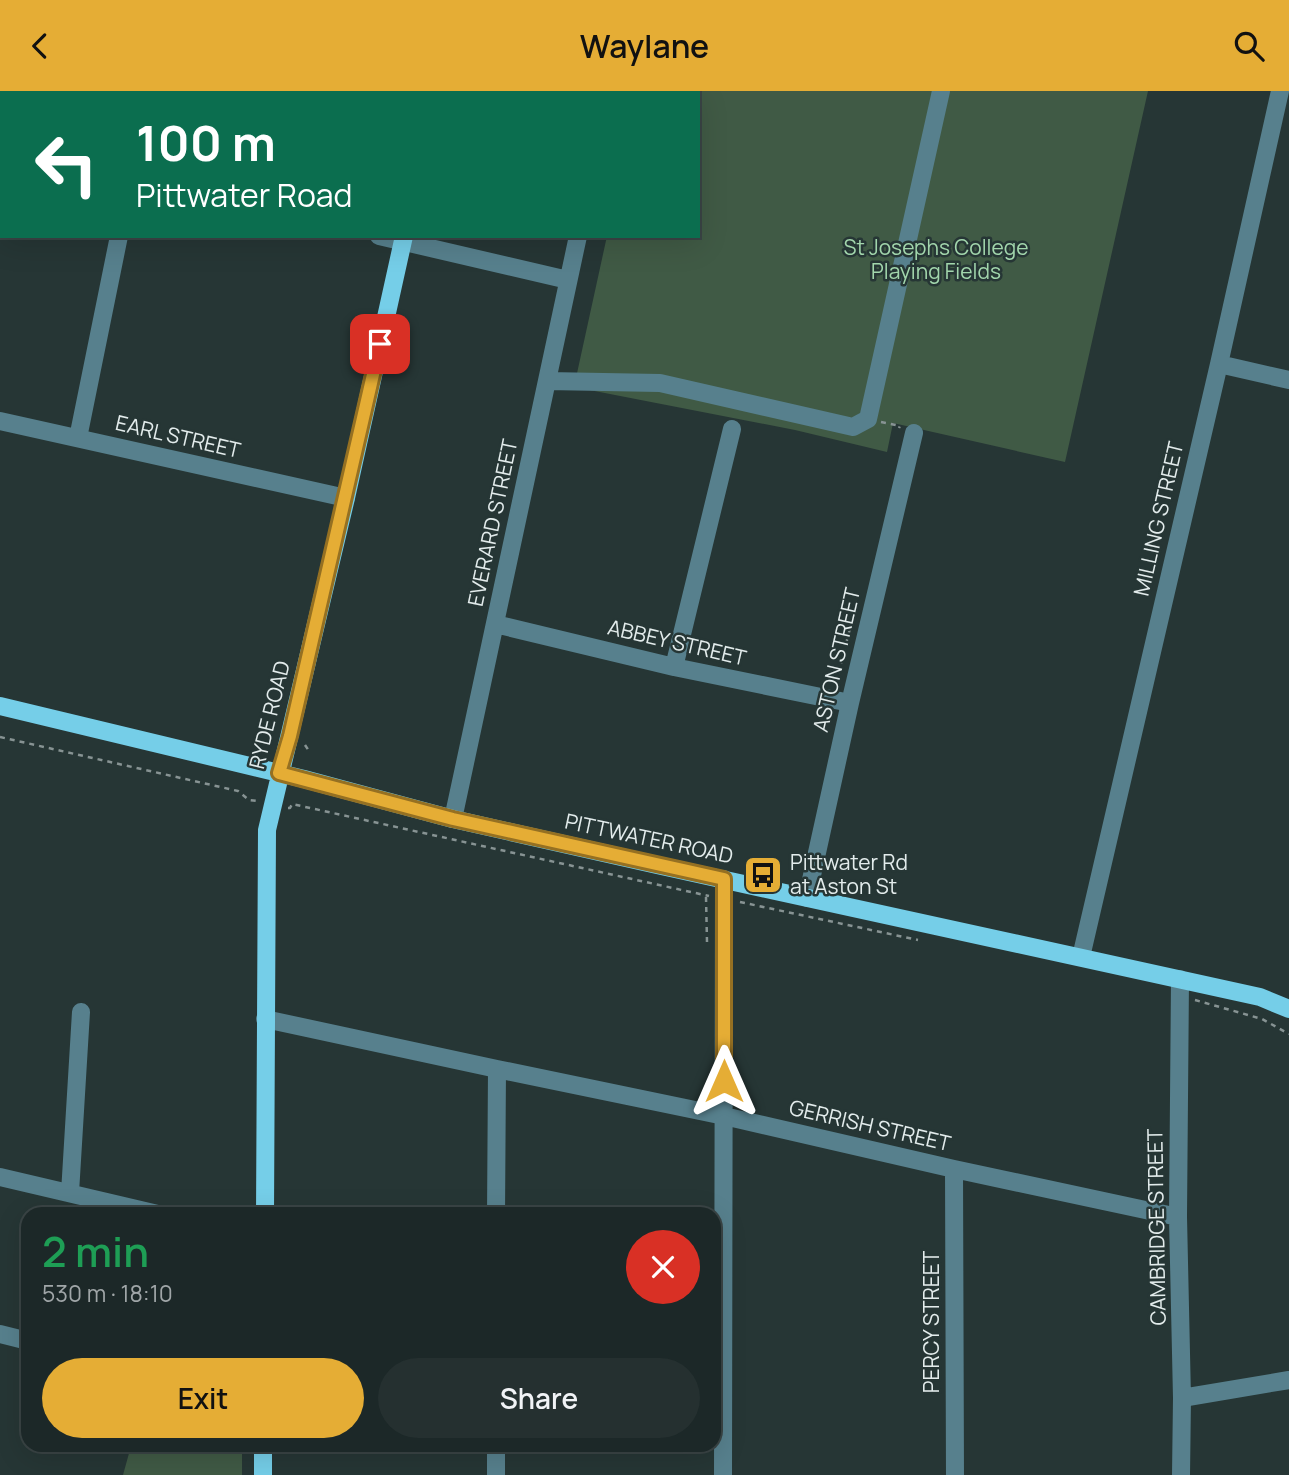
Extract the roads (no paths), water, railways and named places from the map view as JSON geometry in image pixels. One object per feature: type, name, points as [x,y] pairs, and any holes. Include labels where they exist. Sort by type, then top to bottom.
[{"type":"main road","name":"RYDE ROAD","points":[[265,1207],[267,830],[404,239]]},
{"type":"main road","name":"PITTWATER ROAD","points":[[0,706],[279,773],[453,819],[1260,997],[1289,1009]]},
{"type":"main road","points":[[263,1452],[263,1475]]},
{"type":"street","points":[[547,381],[660,383],[853,427],[868,419],[941,91]]},
{"type":"street","name":"MILLING STREET","points":[[1081,957],[1280,91]]},
{"type":"street","points":[[78,438],[119,238]]},
{"type":"street","name":"EVERARD STREET","points":[[453,819],[578,238]]},
{"type":"street","points":[[404,239],[568,280]]},
{"type":"street","points":[[1219,364],[1289,380]]},
{"type":"street","name":"EARL STREET","points":[[0,421],[345,498]]},
{"type":"street","points":[[674,667],[732,429]]},
{"type":"street","name":"ASTON STREET","points":[[807,898],[914,433]]},
{"type":"street","name":"ABBEY STREET","points":[[495,624],[674,667],[850,703]]},
{"type":"street","points":[[723,1475],[724,879]]},
{"type":"street","name":"CAMBRIDGE STREET","points":[[1180,979],[1178,1217],[1181,1475]]},
{"type":"street","points":[[70,1193],[82,1012]]},
{"type":"street","name":"GERRISH STREET","points":[[265,1019],[724,1116],[1178,1217]]},
{"type":"street","points":[[496,1069],[496,1207]]},
{"type":"street","name":"PERCY STREET","points":[[954,1169],[955,1475]]},
{"type":"street","points":[[0,1177],[129,1207]]},
{"type":"street","points":[[0,1334],[21,1339]]},
{"type":"street","points":[[1182,1398],[1289,1380]]},
{"type":"street","points":[[496,1452],[496,1475]]},
{"type":"place","name":"Pittwater Rd at Aston St","points":[[763,875]]},
{"type":"park label","name":"St Josephs College Playing Fields","points":[[936,260]]}]
